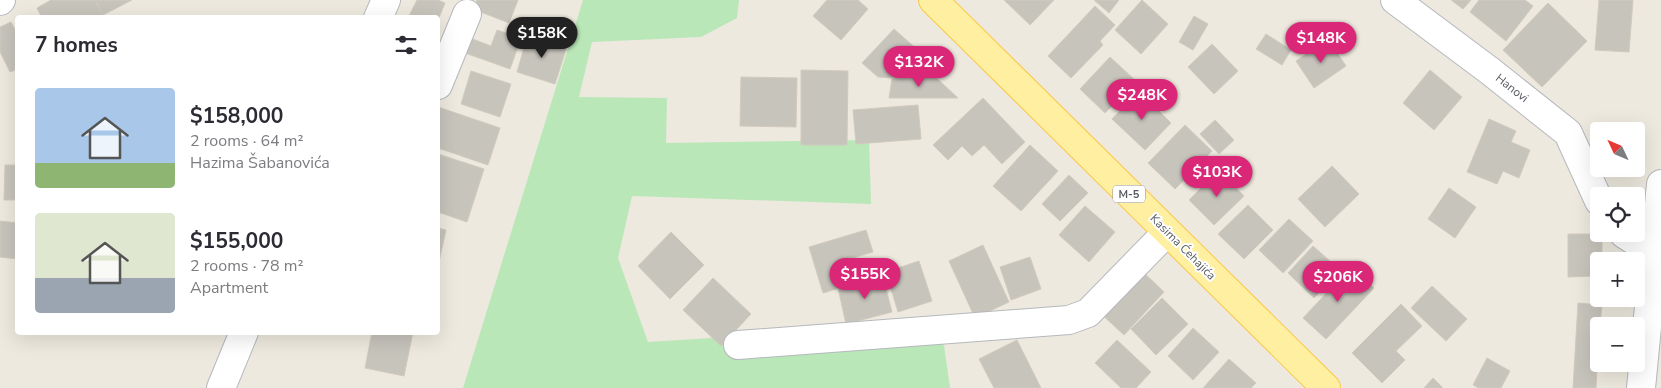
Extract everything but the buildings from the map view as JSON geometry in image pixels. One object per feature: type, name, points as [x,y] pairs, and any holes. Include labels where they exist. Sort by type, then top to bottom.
[{"type":"main road","name":"Kasima Ćehajića","points":[[933,0],[1326,388]]},
{"type":"street","points":[[379,15],[386,0]]},
{"type":"street","name":"Hanovi","points":[[1395,0],[1490,71],[1568,133],[1593,187]]},
{"type":"street","points":[[440,80],[467,14]]},
{"type":"street","points":[[1641,388],[1661,184]]},
{"type":"street","points":[[738,345],[1069,320],[1088,313],[1168,232]]},
{"type":"street","points":[[1637,242],[1654,253]]},
{"type":"street","points":[[221,388],[243,335]]},
{"type":"green space","points":[[583,0],[739,0],[737,18],[701,37],[592,42],[579,97],[667,98],[666,143],[869,140],[871,204],[632,196],[618,258],[648,342],[941,324],[950,388],[463,388]]}]
